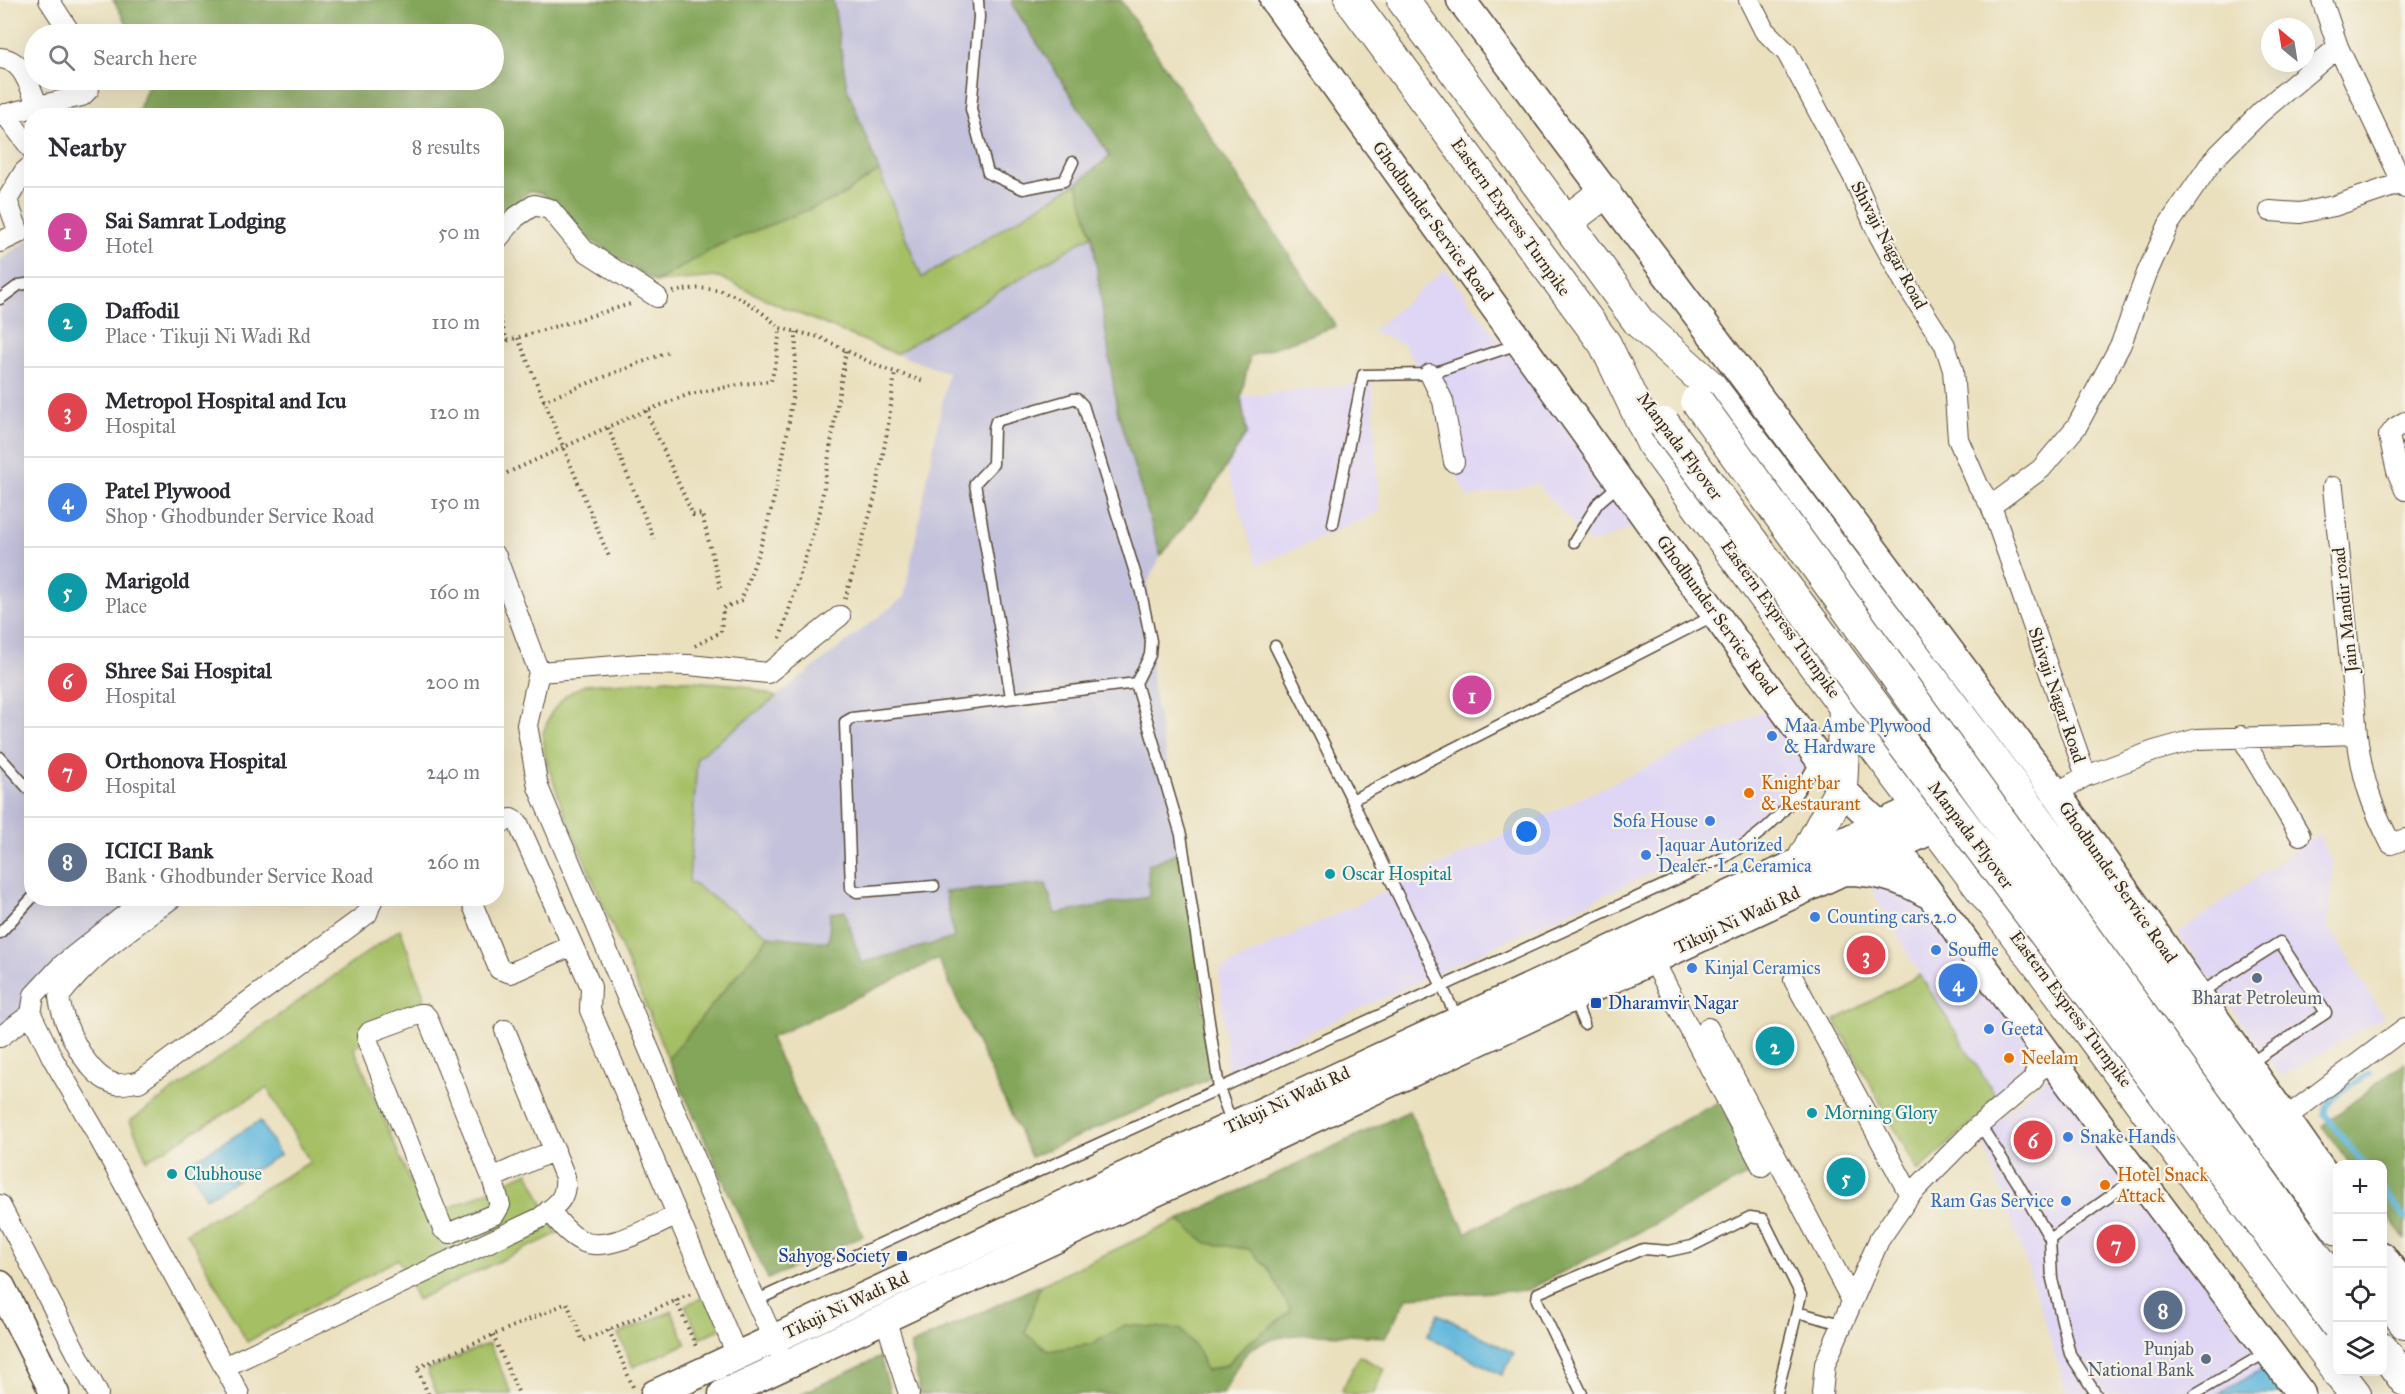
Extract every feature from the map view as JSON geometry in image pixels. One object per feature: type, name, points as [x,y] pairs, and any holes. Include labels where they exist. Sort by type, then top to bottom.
[{"type":"main road","name":"Eastern Express Turnpike","points":[[1351,0],[1605,344],[1653,444],[1845,707],[2083,1024],[2333,1364]]},
{"type":"main road","points":[[1403,0],[1639,322],[1711,387],[2008,780],[2333,1224]]},
{"type":"main road","points":[[1566,222],[1605,192]]},
{"type":"main road","name":"Manpada Flyover","points":[[1639,322],[2333,1281]]},
{"type":"main road","name":"Manpada Flyover","points":[[1605,344],[2334,1322]]},
{"type":"main road","points":[[1802,862],[1841,789],[1845,707]]},
{"type":"main road","points":[[2083,1024],[2151,975]]},
{"type":"main road","points":[[2387,1298],[2405,1323]]},
{"type":"main road","points":[[2387,1356],[2405,1380]]},
{"type":"main road","name":"Eastern Express Turnpike","points":[[2342,1376],[2355,1394]]},
{"type":"main road","points":[[2376,1376],[2389,1394]]},
{"type":"street","points":[[48,0],[64,24]]},
{"type":"street","name":"Ghodbunder Service Road","points":[[1274,0],[1841,789],[1887,836],[2047,1069],[2138,1177],[2301,1394]]},
{"type":"street","name":"Ghodbunder Service Road","points":[[1461,0],[2056,792],[2333,1187]]},
{"type":"street","name":"Shivaji Nagar Road","points":[[1749,0],[1764,30],[1787,53],[1900,273],[1945,345],[1953,370],[1958,440],[1978,485],[1991,506],[2086,776]]},
{"type":"street","points":[[2270,211],[2300,213],[2334,206],[2403,185],[2338,47],[2322,0]]},
{"type":"street","points":[[1991,506],[2041,470],[2077,426],[2121,344],[2147,273],[2169,224],[2213,160],[2261,111],[2338,47]]},
{"type":"street","points":[[0,58],[10,59],[19,65],[24,76]]},
{"type":"street","points":[[31,90],[38,106]]},
{"type":"street","points":[[30,108],[82,96],[88,90]]},
{"type":"street","points":[[24,110],[3,115],[24,140]]},
{"type":"street","points":[[0,242],[19,233],[7,200],[24,172]]},
{"type":"street","points":[[504,231],[516,217],[534,205],[550,209],[584,250],[657,297]]},
{"type":"street","points":[[1430,374],[1443,401],[1454,462]]},
{"type":"street","points":[[2405,422],[2395,428],[2389,436],[2397,471],[2405,490]]},
{"type":"street","name":"Jain Mandir road","points":[[2332,487],[2361,765],[2374,810],[2391,844],[2405,839]]},
{"type":"street","points":[[504,579],[539,672],[527,724],[538,787],[755,1301],[785,1365]]},
{"type":"street","points":[[539,672],[642,664],[689,664],[768,673],[840,616]]},
{"type":"street","points":[[2056,792],[2086,776],[2154,751],[2197,739],[2357,734]]},
{"type":"street","points":[[2241,736],[2300,835]]},
{"type":"street","name":"Tikuji Ni Wadi Rd","points":[[723,1394],[885,1318],[1465,1033],[1802,862],[1887,836],[2008,780]]},
{"type":"street","points":[[504,821],[511,819],[518,823],[591,987],[590,1010],[737,1355]]},
{"type":"street","name":"Tikuji Ni Wadi Rd","points":[[655,1394],[1233,1126],[1465,1033],[1573,997],[1843,871],[1887,836]]},
{"type":"street","points":[[1843,871],[1879,873],[1913,885],[1928,894]]},
{"type":"street","points":[[136,906],[62,965],[34,995],[31,1014],[53,1059],[94,1129],[239,1394]]},
{"type":"street","points":[[161,906],[110,945],[71,981],[59,997],[61,1013],[93,1071],[116,1084],[140,1082],[367,914],[370,906]]},
{"type":"street","points":[[473,906],[500,969],[510,973],[571,946]]},
{"type":"street","points":[[1653,960],[1762,1167]]},
{"type":"street","points":[[1794,980],[1910,1195]]},
{"type":"street","points":[[0,1037],[31,1014]]},
{"type":"street","points":[[419,1014],[427,1017],[492,1178],[500,1205],[498,1211],[450,1233],[446,1232],[368,1042],[367,1036],[370,1032],[419,1014]]},
{"type":"street","points":[[1708,1028],[1851,1299]]},
{"type":"street","points":[[2284,1119],[2405,1028]]},
{"type":"street","points":[[224,1366],[540,1218],[560,1201],[566,1190],[565,1177],[505,1030]]},
{"type":"street","points":[[1822,1394],[1825,1364],[1851,1299],[1879,1240],[1910,1195],[1978,1126],[2047,1069]]},
{"type":"street","points":[[492,1178],[555,1150]]},
{"type":"street","points":[[0,1205],[98,1394]]},
{"type":"street","points":[[549,1210],[567,1230],[580,1240],[592,1245],[625,1238],[677,1215]]},
{"type":"street","points":[[2387,1263],[2405,1287]]},
{"type":"street","points":[[0,1286],[55,1394]]},
{"type":"street","points":[[885,1318],[909,1394]]},
{"type":"lane","points":[[978,0],[979,17],[971,109],[988,173],[1023,189],[1064,181],[1073,162]]},
{"type":"lane","points":[[0,299],[19,285],[24,284]]},
{"type":"lane","points":[[1333,524],[1364,375],[1430,374],[1521,344]]},
{"type":"lane","points":[[1011,697],[975,483],[993,464],[996,421],[1077,399],[1083,405],[1141,592],[1151,641],[1150,655],[1137,683],[1181,835],[1219,1088],[1233,1126]]},
{"type":"lane","points":[[1574,542],[1598,503],[1621,483]]},
{"type":"lane","points":[[1352,800],[1716,614]]},
{"type":"lane","points":[[1275,646],[1465,1033]]},
{"type":"lane","points":[[934,886],[858,892],[851,888],[845,722],[852,718],[1137,683]]},
{"type":"lane","points":[[0,757],[24,784]]},
{"type":"lane","points":[[755,1301],[1714,862],[1743,846],[1777,820],[1806,780],[1819,757]]},
{"type":"lane","points":[[0,933],[25,906]]},
{"type":"lane","points":[[2197,995],[2280,942],[2326,1013],[2246,1065]]},
{"type":"lane","points":[[1573,997],[1584,1024]]},
{"type":"lane","points":[[1978,1126],[2004,1163],[2050,1239],[2052,1280],[2070,1354],[2096,1394]]},
{"type":"lane","points":[[2050,1239],[2138,1177]]},
{"type":"lane","points":[[1582,1394],[1536,1300],[1538,1293],[1643,1249],[1669,1251],[1692,1246],[1750,1217],[1763,1219],[1801,1295],[1777,1394]]},
{"type":"lane","points":[[1797,1312],[1841,1324]]},
{"type":"lane","points":[[2195,1394],[2270,1351]]},
{"type":"path","points":[[504,474],[646,411],[690,394],[771,381],[780,328],[819,337],[879,367],[926,382]]},
{"type":"path","points":[[504,331],[507,341]]},
{"type":"path","points":[[689,664],[691,649],[721,632],[723,608],[741,601],[770,515],[785,446],[796,366],[796,332]]},
{"type":"path","points":[[518,338],[609,557]]},
{"type":"path","points":[[768,673],[820,511],[846,350]]},
{"type":"path","points":[[543,401],[668,352]]},
{"type":"path","points":[[840,616],[875,497],[895,372]]},
{"type":"path","points":[[646,411],[693,515],[702,514],[720,591]]},
{"type":"path","points":[[608,428],[654,538]]},
{"type":"path","points":[[428,1394],[417,1368],[567,1303],[583,1341],[708,1286]]},
{"type":"path","points":[[676,1300],[706,1370]]},
{"type":"path","points":[[609,1330],[637,1394]]},
{"type":"path","points":[[494,1335],[519,1394]]},
{"type":"shaded area","points":[[833,0],[1012,0],[1012,4],[1110,156],[1077,183],[922,279],[847,87]]},
{"type":"shaded area","points":[[1092,235],[1117,410],[1161,556],[1147,584],[1153,688],[1183,850],[1149,897],[1055,914],[1045,884],[945,892],[954,938],[861,963],[829,942],[769,936],[689,881],[697,758],[904,597],[948,373],[896,354]]},
{"type":"shaded area","points":[[24,243],[24,906],[173,906],[0,1027],[0,261]]},
{"type":"shaded area","points":[[1445,269],[1639,525],[1591,544],[1537,484],[1468,498],[1447,454],[1431,391],[1404,344],[1371,332]]},
{"type":"shaded area","points":[[1372,382],[1380,512],[1258,565],[1226,467],[1247,433],[1241,397]]},
{"type":"shaded area","points":[[1775,706],[1812,755],[1800,782],[1765,817],[1742,831],[1228,1070],[1219,970]]},
{"type":"shaded area","points":[[2318,834],[2333,865],[2328,925],[2384,1017],[2281,1077],[2178,933]]},
{"type":"shaded area","points":[[1864,876],[1925,896],[2047,1062],[1998,1100],[1920,975]]},
{"type":"shaded area","points":[[2052,1072],[2266,1367],[2218,1394],[2067,1394],[2028,1267],[1981,1136]]},
{"type":"green space","points":[[113,0],[833,0],[847,87],[879,171],[838,198],[719,245],[655,282],[578,232],[542,193],[530,191],[519,199],[504,219],[504,108],[140,108],[146,90],[504,90],[504,24],[127,24]]},
{"type":"green space","points":[[1012,0],[1121,0],[1336,326],[1250,356],[1241,397],[1247,433],[1208,496],[1161,556],[1117,410],[1092,235],[1077,183],[1110,156],[1012,4]]},
{"type":"green space","points":[[879,171],[922,278],[1077,183],[1092,235],[896,354],[785,308],[719,277],[656,282],[719,245],[838,198]]},
{"type":"green space","points":[[668,679],[743,685],[776,697],[697,758],[689,881],[769,936],[668,1059],[561,804],[545,756],[543,733],[551,713],[566,695],[584,685]]},
{"type":"green space","points":[[1183,850],[1192,892],[1211,1078],[1031,1157],[938,959],[770,1038],[863,1236],[768,1279],[668,1059],[769,936],[829,942],[830,913],[845,911],[861,963],[954,938],[945,892],[1046,884],[1055,914],[1149,897],[1148,865]]},
{"type":"green space","points":[[400,929],[425,998],[354,1048],[426,1219],[528,1172],[557,1234],[417,1300],[398,1259],[247,1342],[187,1232],[310,1162],[267,1088],[147,1160],[130,1121]]},
{"type":"green space","points":[[1920,975],[1998,1100],[1918,1171],[1835,1020]]},
{"type":"green space","points":[[2405,1062],[2405,1239],[2387,1214],[2387,1160],[2347,1160],[2322,1126]]},
{"type":"green space","points":[[1719,1102],[1756,1171],[1528,1290],[1408,1297],[1385,1337],[1312,1334],[1274,1339],[1258,1345],[1242,1358],[1223,1394],[920,1394],[911,1345],[1040,1285],[1025,1333],[1048,1351],[1092,1344],[1125,1325],[1180,1329],[1199,1352],[1206,1371],[1226,1365],[1247,1344],[1291,1311],[1268,1268],[1249,1249],[1207,1243],[1178,1220],[1409,1111],[1466,1233]]},
{"type":"green space","points":[[1178,1220],[1207,1243],[1249,1249],[1268,1268],[1291,1311],[1247,1344],[1226,1365],[1206,1371],[1199,1352],[1125,1325],[1092,1344],[1048,1351],[1025,1333],[1040,1285]]},
{"type":"green space","points":[[711,1294],[725,1327],[700,1338],[685,1305]]},
{"type":"green space","points":[[672,1311],[686,1344],[633,1367],[618,1334]]},
{"type":"green space","points":[[489,1343],[512,1394],[437,1394],[427,1370]]},
{"type":"green space","points":[[1359,1356],[1385,1369],[1373,1394],[1341,1392]]},
{"type":"green space","points":[[880,1357],[891,1394],[801,1394]]},
{"type":"water","points":[[260,1121],[280,1155],[206,1198],[187,1164]]},
{"type":"water","points":[[1438,1314],[1514,1353],[1502,1375],[1427,1336]]},
{"type":"water","points":[[2266,1367],[2285,1394],[2218,1394]]},
{"type":"waterway","points":[[2361,1160],[2324,1114],[2337,1095],[2370,1073]]},
{"type":"waterway","points":[[2387,1195],[2405,1218]]},
{"type":"place","name":"Sai Samrat Lodging","points":[[1472,695]]},
{"type":"place","name":"Maa Ambe Plywood & Hardware","points":[[1772,736]]},
{"type":"place","name":"Knight bar & Restaurant","points":[[1749,793]]},
{"type":"place","name":"Sofa House","points":[[1710,821]]},
{"type":"place","name":"Jaquar Autorized Dealer- La Ceramica","points":[[1646,855]]},
{"type":"place","name":"Oscar Hospital","points":[[1330,874]]},
{"type":"place","name":"Counting cars 2.0","points":[[1815,917]]},
{"type":"place","name":"Souffle","points":[[1936,950]]},
{"type":"place","name":"Metropol Hospital and Icu","points":[[1866,955]]},
{"type":"place","name":"Kinjal Ceramics","points":[[1692,968]]},
{"type":"place","name":"Bharat Petroleum","points":[[2257,978]]},
{"type":"place","name":"Patel Plywood","points":[[1958,983]]},
{"type":"place","name":"Dharamvir Nagar","points":[[1596,1003]]},
{"type":"place","name":"Geeta","points":[[1989,1029]]},
{"type":"place","name":"Daffodil","points":[[1775,1046]]},
{"type":"place","name":"Neelam","points":[[2009,1058]]},
{"type":"place","name":"Morning Glory","points":[[1812,1113]]},
{"type":"place","name":"Snake Hands","points":[[2068,1137]]},
{"type":"place","name":"Shree Sai Hospital","points":[[2033,1140]]},
{"type":"place","name":"Clubhouse","points":[[172,1174]]},
{"type":"place","name":"Marigold","points":[[1846,1177]]},
{"type":"place","name":"Hotel Snack Attack","points":[[2105,1185]]},
{"type":"place","name":"Ram Gas Service","points":[[2066,1201]]},
{"type":"place","name":"Orthonova Hospital","points":[[2116,1244]]},
{"type":"place","name":"Sahyog Society","points":[[902,1256]]},
{"type":"place","name":"ICICI Bank","points":[[2163,1310]]},
{"type":"place","name":"Punjab National Bank","points":[[2206,1359]]}]
